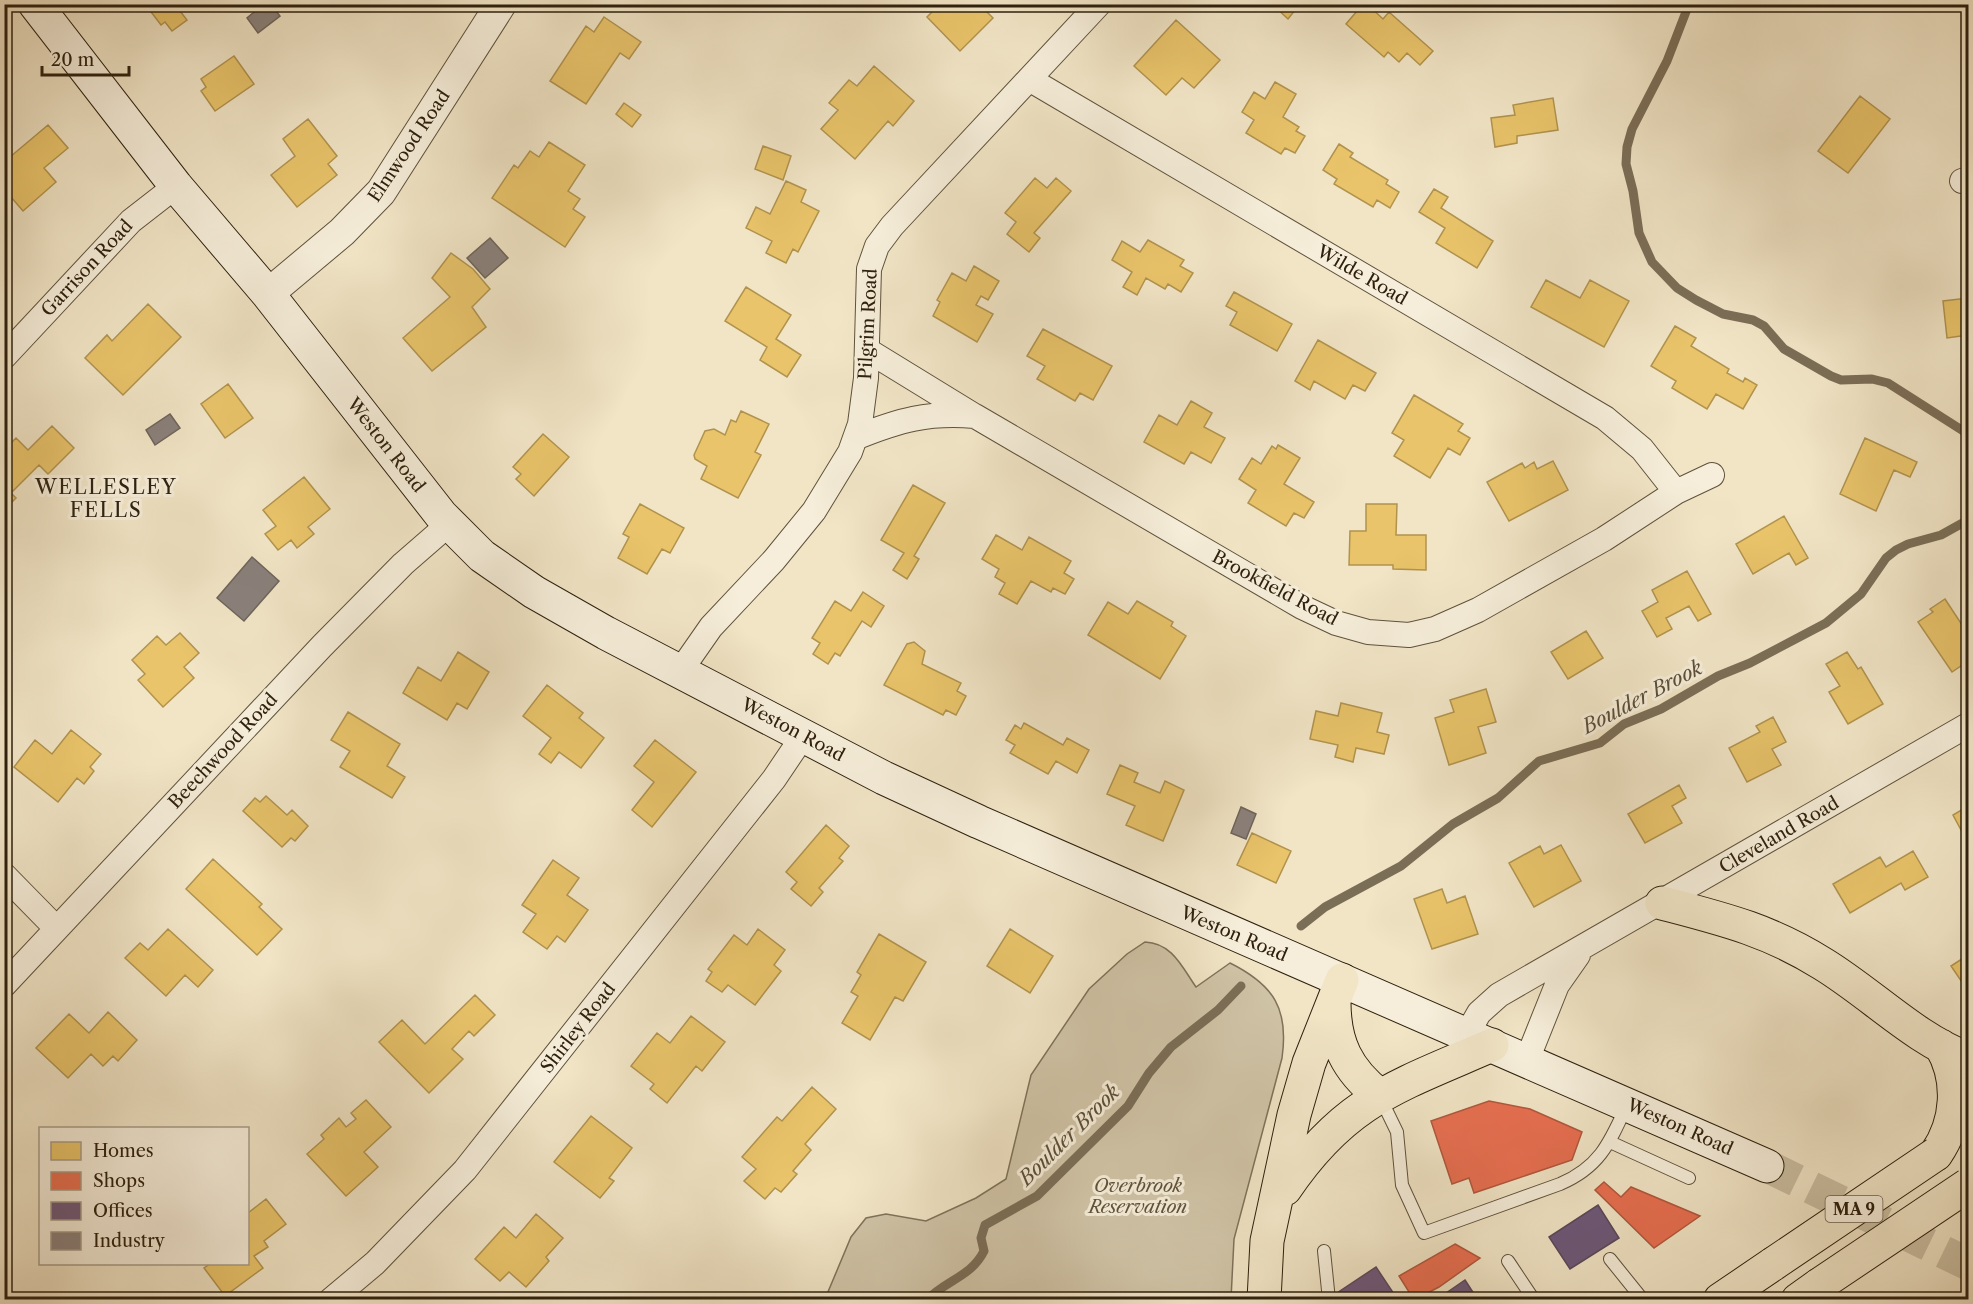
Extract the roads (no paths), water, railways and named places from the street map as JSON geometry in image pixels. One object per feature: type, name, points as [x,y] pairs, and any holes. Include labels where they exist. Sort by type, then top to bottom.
[{"type":"highway","points":[[1662,903],[1739,923],[1778,938],[1839,974],[1955,1052],[1952,1074],[1954,1101],[1950,1129],[1936,1154]]},
{"type":"highway","points":[[1338,990],[1339,1038],[1348,1063],[1357,1077],[1379,1095]]},
{"type":"highway","points":[[1264,1299],[1267,1241],[1304,1079],[1338,990]]},
{"type":"highway","points":[[1276,1203],[1299,1168],[1321,1141],[1345,1118],[1379,1095],[1479,1039]]},
{"type":"highway","name":"MA 9","points":[[1720,1299],[1968,1132]]},
{"type":"highway","name":"MA 9","points":[[1808,1292],[1968,1185]]},
{"type":"main road","name":"Weston Road","points":[[35,4],[176,186],[268,294],[449,524],[472,548],[517,581],[586,622],[681,670],[802,736],[979,822],[1338,990],[1479,1039],[1767,1166]]},
{"type":"street","name":"Elmwood Road","points":[[268,294],[342,232],[381,192],[501,4]]},
{"type":"street","name":"Pilgrim Road","points":[[681,670],[711,627],[774,560],[814,511],[842,466],[855,438],[865,393],[867,283],[878,246],[892,226],[1099,4]]},
{"type":"street","name":"Wilde Road","points":[[1029,80],[1605,418],[1642,448],[1676,492]]},
{"type":"street","name":"Garrison Road","points":[[4,357],[131,221],[176,186]]},
{"type":"street","name":"Brookfield Road","points":[[867,350],[975,416],[1302,607],[1336,623],[1382,634],[1422,633],[1462,618],[1604,539],[1676,492],[1712,475]]},
{"type":"street","points":[[855,438],[886,425],[920,416],[975,416]]},
{"type":"street","name":"Beechwood Road","points":[[4,985],[322,646],[403,564],[449,524]]},
{"type":"street","name":"Cleveland Road","points":[[1479,1039],[1479,1013],[1498,995],[1590,945],[1968,725]]},
{"type":"street","name":"Shirley Road","points":[[332,1299],[407,1232],[483,1148],[774,780],[802,736]]},
{"type":"street","points":[[4,875],[56,928]]},
{"type":"street","name":"Cleveland Road","points":[[1527,1060],[1561,977],[1590,945]]},
{"type":"lane","points":[[1379,1095],[1396,1132],[1402,1185],[1424,1233],[1569,1180],[1597,1161],[1610,1142],[1627,1104]]},
{"type":"lane","points":[[1610,1142],[1689,1178]]},
{"type":"lane","points":[[1324,1251],[1329,1299]]},
{"type":"lane","points":[[1610,1259],[1643,1299]]},
{"type":"lane","points":[[1508,1261],[1534,1299]]},
{"type":"waterway","name":"Boulder Brook","points":[[1689,4],[1667,61],[1632,129],[1627,147],[1626,164],[1633,191],[1639,233],[1652,262],[1677,288],[1723,314],[1753,320],[1764,326],[1784,349],[1831,376],[1841,380],[1872,379],[1888,383],[1968,434]]},
{"type":"waterway","name":"Boulder Brook","points":[[1301,926],[1325,907],[1401,866],[1453,824],[1498,798],[1539,761],[1600,743],[1624,724],[1661,709],[1718,676],[1750,663],[1826,623],[1861,594],[1886,558],[1896,550],[1908,544],[1941,535],[1968,520]]},
{"type":"waterway","name":"Boulder Brook","points":[[927,1300],[979,1260],[984,1251],[981,1238],[985,1225],[1037,1196],[1128,1106],[1149,1073],[1171,1047],[1218,1010],[1241,986]]},
{"type":"tunnel","points":[[1767,1166],[1968,1264]]},
{"type":"district","name":"WELLESLEY FELLS","points":[[106,498]]},
{"type":"park label","name":"Overbrook Reservation","points":[[1138,1196]]}]
